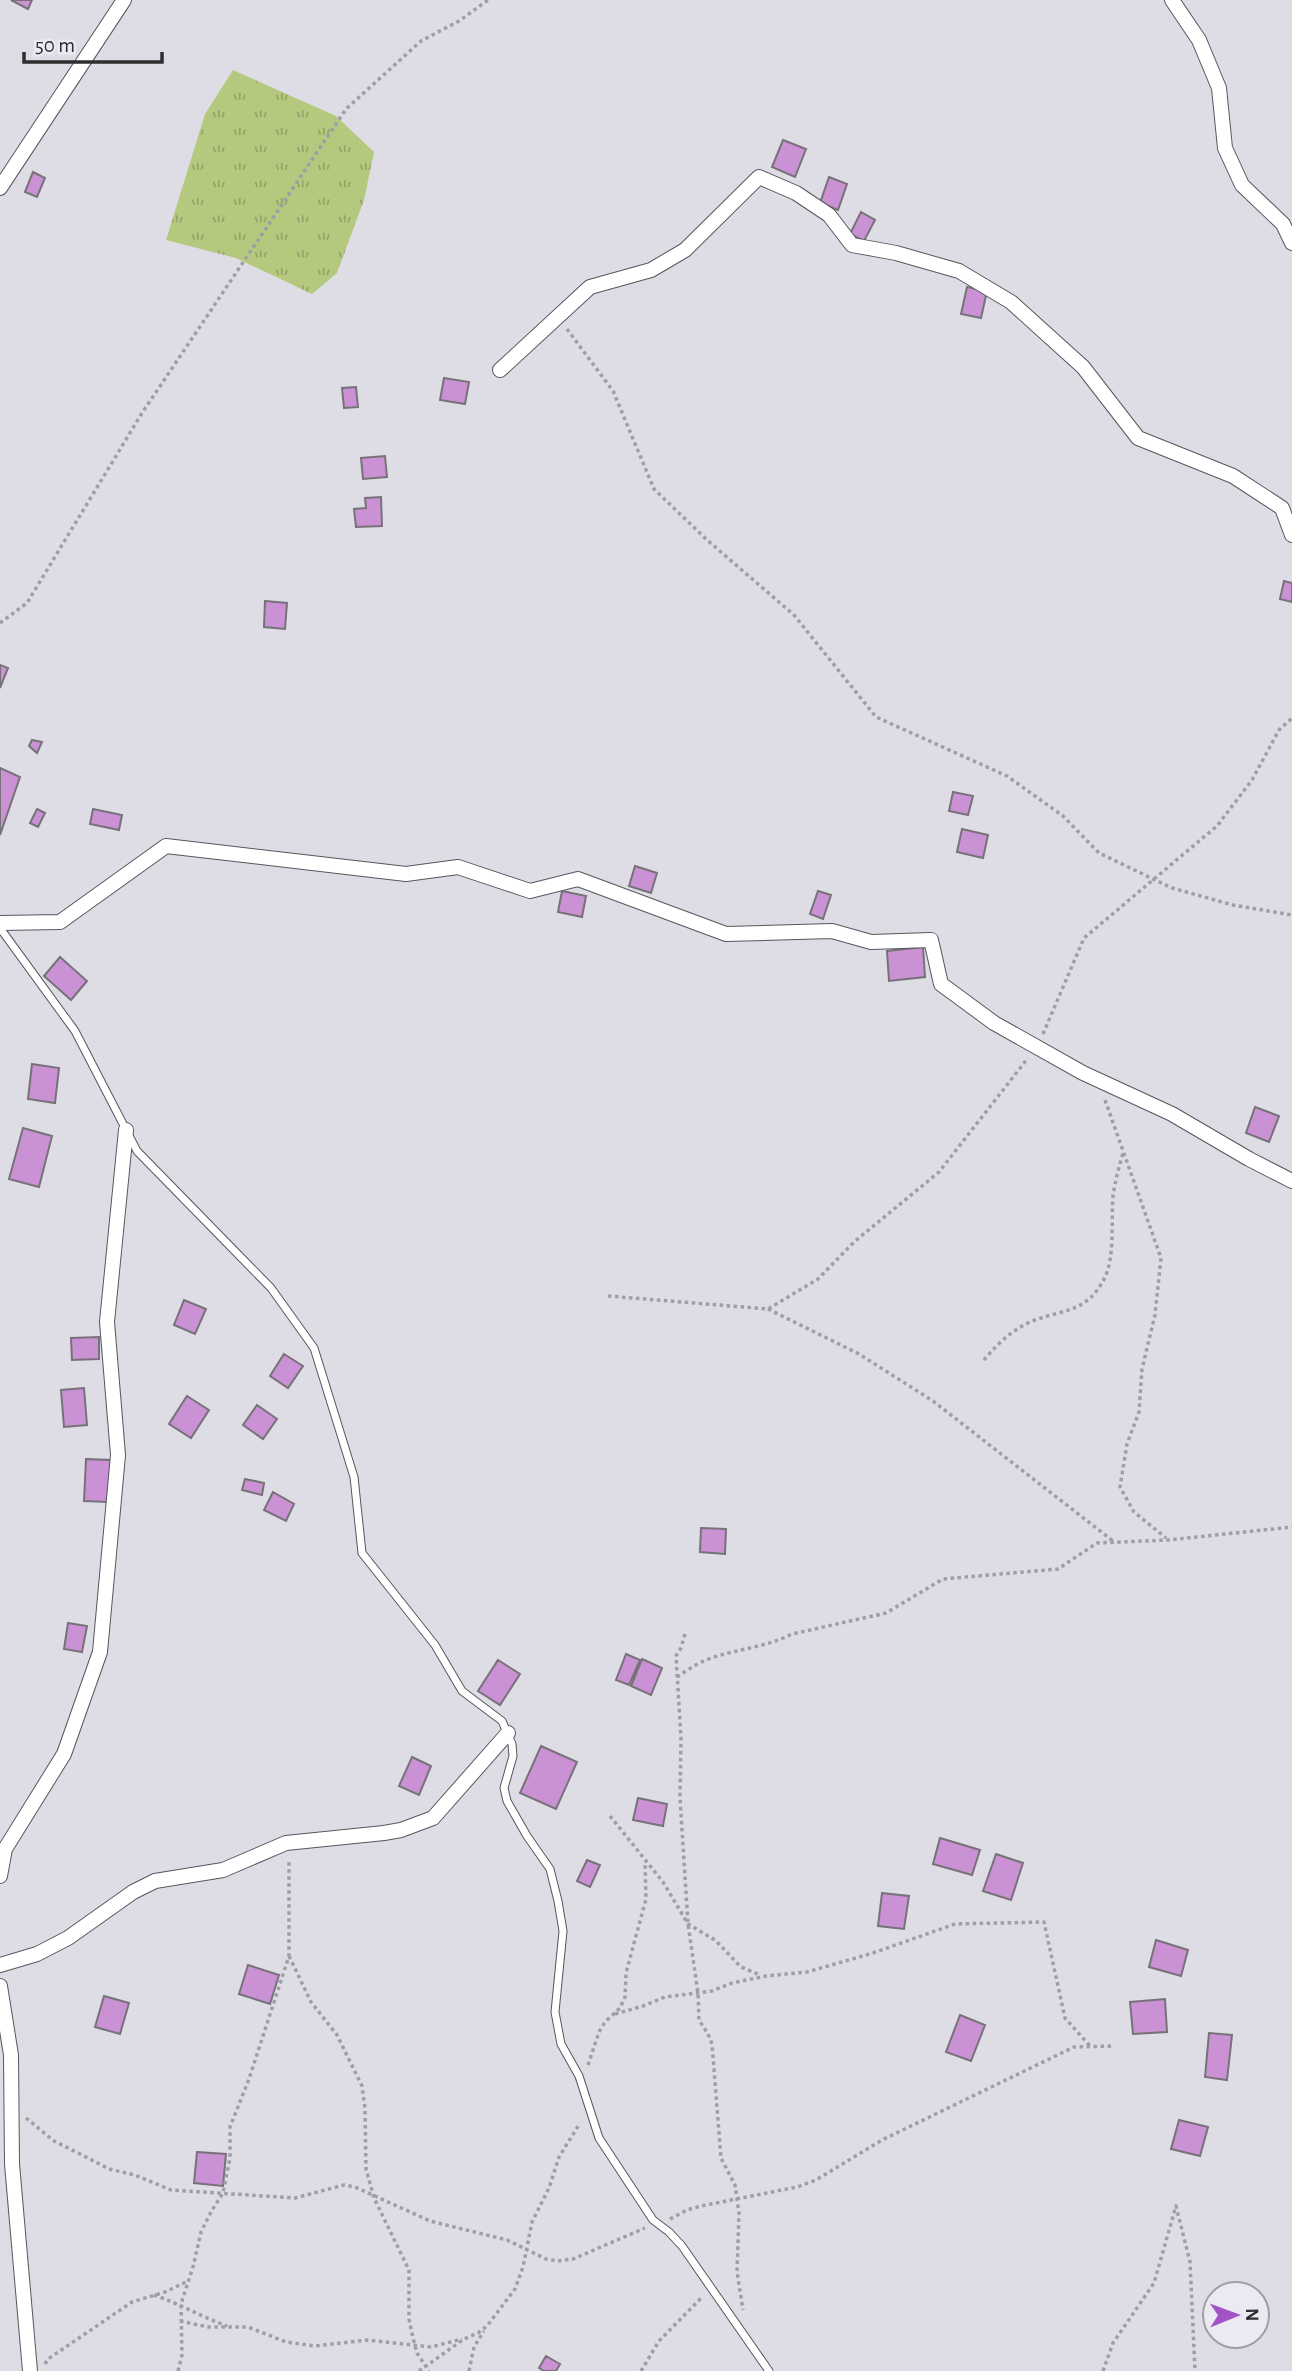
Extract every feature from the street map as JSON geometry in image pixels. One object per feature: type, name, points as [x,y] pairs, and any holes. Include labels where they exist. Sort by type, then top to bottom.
[{"type":"street","points":[[0,188],[124,0]]},
{"type":"street","points":[[1172,0],[1199,40],[1219,88],[1225,148],[1242,185],[1283,224],[1292,243]]},
{"type":"street","points":[[500,370],[590,287],[651,270],[685,250],[759,177],[796,193],[829,215],[852,245],[896,253],[959,271],[1012,302],[1083,367],[1138,438],[1233,476],[1282,508],[1292,536]]},
{"type":"street","points":[[0,926],[60,922],[166,846],[407,874],[458,867],[530,891],[578,879],[726,934],[832,931],[871,942],[931,940],[941,984],[995,1023],[1097,1080],[1172,1114],[1292,1181]]},
{"type":"street","points":[[0,1876],[5,1849],[64,1754],[100,1652],[118,1455],[107,1322],[126,1130]]},
{"type":"street","points":[[0,1965],[37,1954],[68,1938],[133,1892],[155,1881],[223,1870],[286,1843],[384,1833],[419,1825],[433,1818],[508,1733]]},
{"type":"street","points":[[0,1986],[11,2055],[12,2164],[30,2371]]},
{"type":"lane","points":[[0,926],[75,1031],[137,1151],[271,1288],[314,1348],[354,1477],[362,1553],[435,1645],[462,1691],[502,1721],[508,1733],[513,1756],[504,1788],[507,1801],[550,1869],[563,1931],[556,2026],[561,2044],[579,2076],[598,2138],[659,2225],[681,2246],[769,2371]]},
{"type":"path","points":[[0,623],[27,603],[142,413],[346,109],[421,41],[459,21],[488,0]]},
{"type":"path","points":[[556,316],[613,391],[654,489],[707,540],[794,615],[876,718],[1007,776],[1063,816],[1099,853],[1154,880],[1172,888],[1233,905],[1292,915]]},
{"type":"path","points":[[768,1309],[818,1279],[855,1242],[939,1172],[1037,1047],[1084,938],[1217,826],[1252,780],[1279,730],[1292,718]]},
{"type":"path","points":[[1097,1080],[1161,1258],[1155,1315],[1142,1369],[1139,1412],[1127,1444],[1120,1487],[1134,1511],[1168,1540]]},
{"type":"path","points":[[984,1360],[1000,1341],[1034,1321],[1065,1313],[1090,1300],[1106,1275],[1114,1194],[1124,1151]]},
{"type":"path","points":[[608,1296],[768,1309],[859,1354],[933,1401],[1114,1542]]},
{"type":"path","points":[[677,1677],[705,1660],[779,1641],[792,1634],[886,1614],[943,1579],[1058,1569],[1097,1543],[1168,1540],[1292,1527]]},
{"type":"path","points":[[685,1634],[676,1656],[681,1737],[680,1798],[688,1924],[699,2020],[712,2044],[721,2158],[732,2176],[736,2197],[739,2238],[737,2272],[747,2341]]},
{"type":"path","points":[[610,1816],[663,1882],[688,1924],[715,1941],[741,1967],[755,1975],[766,1976]]},
{"type":"path","points":[[178,2371],[183,2355],[181,2304],[201,2232],[223,2193],[230,2158],[230,2127],[249,2079],[289,1956],[290,1865],[286,1843]]},
{"type":"path","points":[[583,2092],[586,2071],[599,2032],[605,2022],[615,2014],[625,1997],[626,1973],[646,1899],[645,1861]]},
{"type":"path","points":[[615,2014],[665,1997],[712,1991],[732,1983],[766,1976],[807,1972],[873,1953],[955,1924],[1044,1922],[1065,2018],[1091,2047]]},
{"type":"path","points":[[289,1956],[311,2002],[337,2035],[362,2087],[366,2169],[373,2194],[409,2270],[409,2319],[415,2346],[429,2371]]},
{"type":"path","points":[[11,2101],[54,2141],[109,2169],[135,2175],[171,2190],[295,2197],[344,2185],[373,2194],[430,2221],[492,2235],[546,2259],[573,2259],[611,2241],[659,2225],[687,2210],[736,2197],[797,2187],[816,2179],[882,2140],[1074,2047],[1113,2046]]},
{"type":"path","points":[[469,2371],[474,2347],[515,2288],[523,2267],[532,2221],[549,2188],[559,2157],[581,2122],[588,2105]]},
{"type":"path","points":[[1103,2371],[1113,2343],[1154,2283],[1176,2206],[1190,2262],[1195,2371]]},
{"type":"path","points":[[41,2371],[48,2359],[115,2311],[189,2280]]},
{"type":"path","points":[[640,2371],[659,2341],[702,2297],[707,2286]]},
{"type":"path","points":[[154,2295],[181,2304],[209,2320],[229,2327]]},
{"type":"path","points":[[180,2321],[208,2327],[248,2327],[300,2345],[315,2346],[367,2340],[431,2347],[464,2339]]},
{"type":"path","points":[[419,2371],[487,2326]]},
{"type":"green space","points":[[233,70],[336,116],[374,152],[364,200],[337,273],[312,294],[236,258],[166,240],[205,114]]},
{"type":"building","points":[[11,0],[32,0],[28,9]]},
{"type":"building","points":[[783,140],[806,149],[795,177],[772,167]]},
{"type":"building","points":[[33,172],[45,178],[37,197],[25,192]]},
{"type":"building","points":[[829,177],[847,184],[838,210],[820,203]]},
{"type":"building","points":[[861,212],[875,220],[864,241],[850,234]]},
{"type":"building","points":[[967,287],[987,291],[981,318],[961,314]]},
{"type":"building","points":[[444,378],[469,382],[465,404],[440,400]]},
{"type":"building","points":[[356,387],[358,407],[344,408],[342,388]]},
{"type":"building","points":[[385,456],[387,477],[363,479],[361,458]]},
{"type":"building","points":[[381,497],[382,526],[356,527],[354,509],[366,508],[365,498]]},
{"type":"building","points":[[1284,581],[1292,583],[1292,602],[1280,599]]},
{"type":"building","points":[[265,601],[287,603],[285,629],[264,627]]},
{"type":"building","points":[[0,665],[8,668],[0,688]]},
{"type":"building","points":[[32,740],[42,742],[37,753],[29,746]]},
{"type":"building","points":[[0,768],[20,777],[0,835]]},
{"type":"building","points":[[953,792],[973,796],[968,815],[949,811]]},
{"type":"building","points":[[37,809],[45,813],[38,827],[30,823]]},
{"type":"building","points":[[93,809],[122,815],[119,830],[90,824]]},
{"type":"building","points":[[962,829],[988,835],[983,858],[957,852]]},
{"type":"building","points":[[635,866],[657,873],[651,893],[629,886]]},
{"type":"building","points":[[562,891],[586,896],[582,917],[558,912]]},
{"type":"building","points":[[818,891],[831,895],[823,919],[810,914]]},
{"type":"building","points":[[923,947],[925,977],[889,981],[887,951]]},
{"type":"building","points":[[60,957],[87,981],[71,1000],[44,976]]},
{"type":"building","points":[[32,1064],[59,1068],[55,1103],[28,1099]]},
{"type":"building","points":[[1255,1107],[1279,1116],[1269,1142],[1246,1133]]},
{"type":"building","points":[[23,1128],[52,1136],[39,1187],[9,1179]]},
{"type":"building","points":[[184,1300],[206,1309],[195,1334],[174,1325]]},
{"type":"building","points":[[99,1337],[99,1359],[72,1360],[71,1338]]},
{"type":"building","points":[[284,1354],[303,1366],[288,1388],[270,1376]]},
{"type":"building","points":[[84,1388],[87,1425],[64,1427],[61,1390]]},
{"type":"building","points":[[187,1396],[209,1410],[191,1438],[169,1424]]},
{"type":"building","points":[[257,1405],[277,1419],[263,1439],[243,1425]]},
{"type":"building","points":[[86,1459],[111,1460],[108,1502],[84,1501]]},
{"type":"building","points":[[245,1479],[264,1483],[262,1495],[242,1490]]},
{"type":"building","points":[[273,1492],[294,1504],[286,1521],[264,1510]]},
{"type":"building","points":[[701,1528],[726,1529],[725,1554],[700,1552]]},
{"type":"building","points":[[68,1623],[87,1626],[82,1652],[64,1649]]},
{"type":"building","points":[[626,1654],[640,1660],[629,1685],[616,1680]]},
{"type":"building","points":[[642,1659],[662,1668],[651,1695],[631,1686]]},
{"type":"building","points":[[498,1660],[520,1674],[500,1705],[478,1691]]},
{"type":"building","points":[[541,1746],[577,1762],[556,1809],[520,1793]]},
{"type":"building","points":[[412,1757],[431,1766],[419,1795],[399,1786]]},
{"type":"building","points":[[638,1798],[667,1804],[663,1826],[633,1820]]},
{"type":"building","points":[[940,1838],[980,1850],[972,1875],[933,1864]]},
{"type":"building","points":[[996,1854],[1023,1863],[1011,1900],[983,1891]]},
{"type":"building","points":[[587,1860],[600,1865],[590,1887],[577,1881]]},
{"type":"building","points":[[882,1893],[909,1896],[904,1929],[878,1926]]},
{"type":"building","points":[[1156,1940],[1188,1950],[1181,1976],[1149,1967]]},
{"type":"building","points":[[248,1965],[279,1975],[270,2004],[239,1994]]},
{"type":"building","points":[[104,1996],[129,2003],[120,2034],[95,2027]]},
{"type":"building","points":[[1165,1999],[1167,2032],[1133,2034],[1130,2002]]},
{"type":"building","points":[[960,2015],[985,2025],[971,2061],[946,2052]]},
{"type":"building","points":[[1209,2033],[1232,2035],[1227,2080],[1205,2077]]},
{"type":"building","points":[[1179,2120],[1208,2127],[1200,2156],[1171,2149]]},
{"type":"building","points":[[197,2152],[226,2154],[223,2186],[194,2183]]},
{"type":"building","points":[[546,2356],[560,2364],[556,2371],[539,2368]]}]
